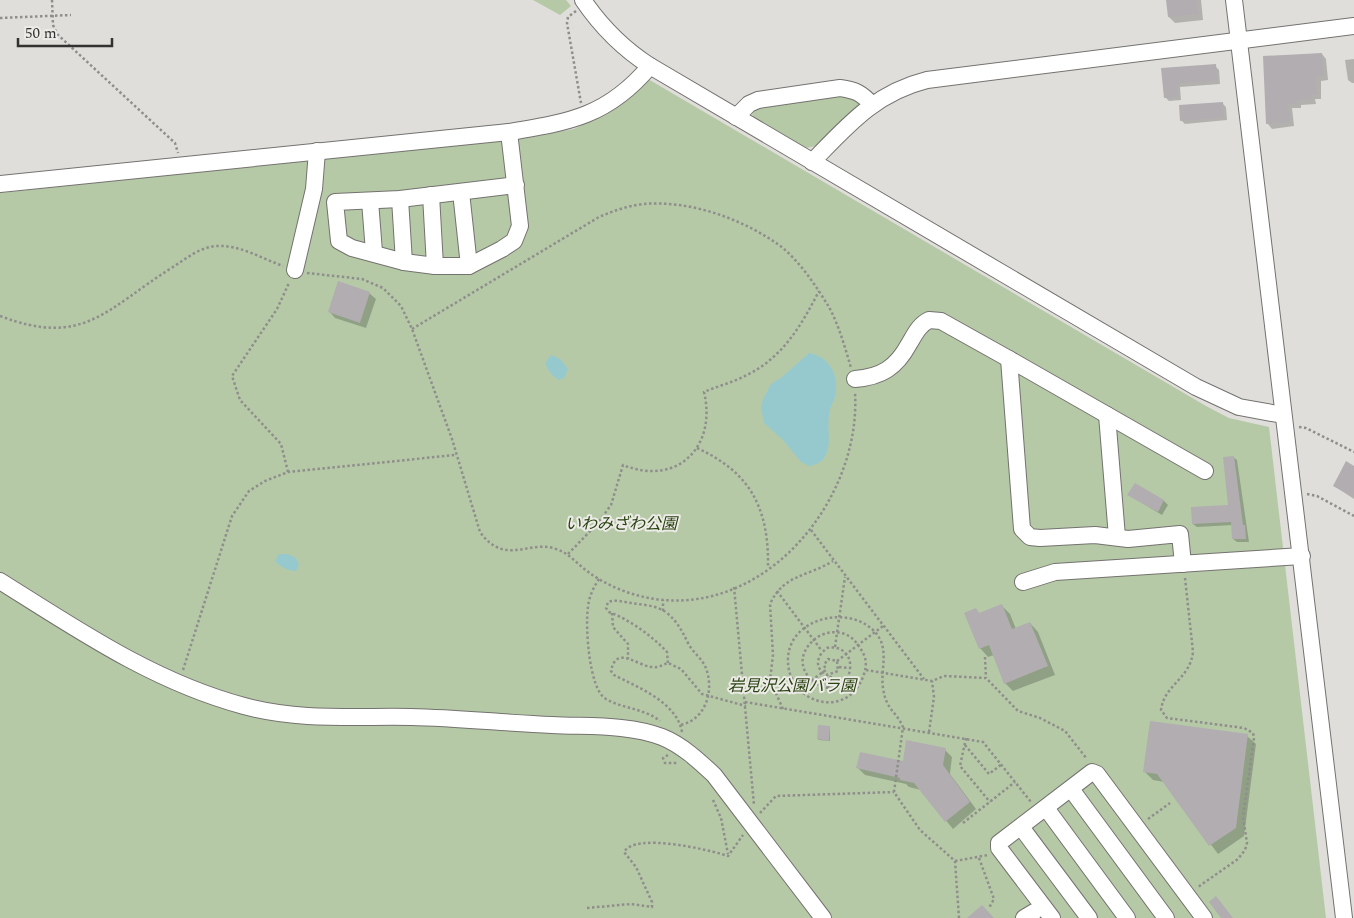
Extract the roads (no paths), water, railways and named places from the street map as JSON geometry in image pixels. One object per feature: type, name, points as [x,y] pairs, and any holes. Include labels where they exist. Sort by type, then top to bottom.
[{"type":"street","points":[[1234,0],[1344,918]]},
{"type":"street","points":[[585,2],[608,34],[628,52],[650,66],[1196,387],[1239,407],[1284,420]]},
{"type":"street","points":[[812,162],[872,105],[905,86],[927,80],[1354,26]]},
{"type":"street","points":[[0,184],[509,132],[558,124],[583,116],[606,105],[638,80],[650,66]]},
{"type":"street","points":[[736,117],[749,104],[758,100],[840,88],[853,89],[862,94],[872,105]]},
{"type":"street","points":[[509,132],[516,185],[520,226],[514,241],[502,249],[469,266],[435,266],[404,262],[374,252],[352,248],[339,241],[336,202],[400,199],[516,185]]},
{"type":"street","points":[[295,270],[314,189],[317,151]]},
{"type":"street","points":[[461,192],[469,266]]},
{"type":"street","points":[[431,195],[435,266]]},
{"type":"street","points":[[400,199],[404,262]]},
{"type":"street","points":[[370,201],[374,252]]},
{"type":"street","points":[[855,379],[879,376],[907,348],[918,328],[929,320],[941,321],[1205,471]]},
{"type":"street","points":[[1009,359],[1022,530],[1030,537],[1040,538],[1095,535],[1128,539],[1180,534],[1184,564]]},
{"type":"street","points":[[1107,415],[1117,537]]},
{"type":"street","points":[[1023,582],[1055,572],[1302,556]]},
{"type":"street","points":[[0,581],[111,651],[178,684],[245,706],[291,714],[412,717],[614,728],[648,733],[714,775],[823,918]]},
{"type":"street","points":[[1052,918],[1000,848],[999,843],[1021,827],[1039,805],[1071,789],[1092,772],[1097,774],[1204,918]]},
{"type":"street","points":[[1071,789],[1166,918]]},
{"type":"street","points":[[1039,805],[1127,918]]},
{"type":"street","points":[[1021,827],[1089,918]]},
{"type":"water","points":[[809,353],[817,355],[828,364],[835,377],[836,392],[829,413],[827,453],[824,459],[809,466],[801,462],[783,440],[764,423],[761,407],[771,384],[782,377]]},
{"type":"water","points":[[551,355],[560,359],[568,369],[564,378],[559,380],[547,368],[545,363]]},
{"type":"water","points":[[279,554],[287,554],[296,558],[299,565],[296,571],[285,568],[275,561]]},
{"type":"park label","name":"いわみざわ公園","points":[[621,523]]},
{"type":"park label","name":"岩見沢公園バラ園","points":[[792,685]]}]
